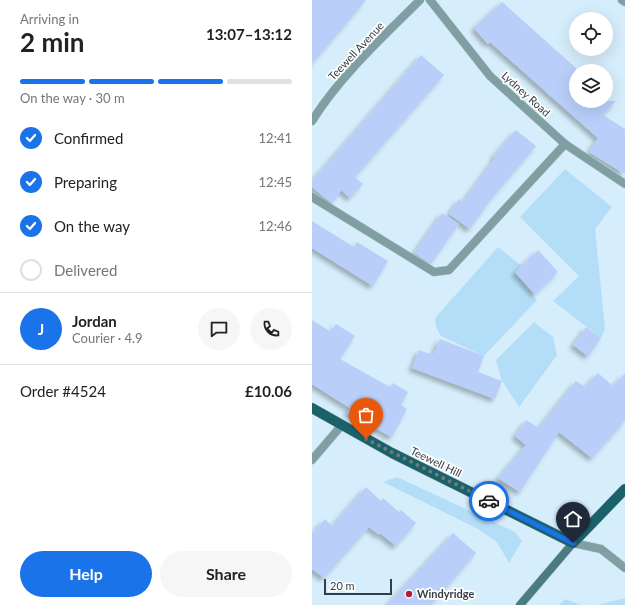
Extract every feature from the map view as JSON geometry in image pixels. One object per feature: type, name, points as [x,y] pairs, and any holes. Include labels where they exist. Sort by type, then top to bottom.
[{"type":"main road","name":"Teewell Hill","points":[[312,408],[341,426],[392,453],[573,543]]},
{"type":"main road","points":[[520,605],[573,543],[625,489]]},
{"type":"street","name":"Teewell Avenue","points":[[312,121],[324,101],[357,64],[420,0]]},
{"type":"street","name":"Lydney Road","points":[[430,0],[490,76],[565,144],[625,184]]},
{"type":"street","points":[[312,196],[434,272],[449,270],[565,144]]},
{"type":"street","points":[[312,460],[341,426]]},
{"type":"street","points":[[573,543],[601,549],[625,568]]},
{"type":"shaded area","points":[[565,169],[612,207],[595,229],[605,329],[601,338],[553,301],[579,276],[520,217]]},
{"type":"shaded area","points":[[498,247],[522,266],[515,273],[537,300],[484,356],[441,336],[436,327],[435,318]]},
{"type":"shaded area","points":[[534,322],[553,337],[557,355],[519,407],[501,379],[496,360]]},
{"type":"shaded area","points":[[397,477],[515,532],[522,541],[509,563],[497,542],[478,529],[383,482]]},
{"type":"shaded area","points":[[625,598],[625,605],[597,605]]},
{"type":"shaded area","points":[[565,599],[581,605],[559,605]]},
{"type":"building","points":[[312,0],[366,0],[312,64]]},
{"type":"building","points":[[502,2],[572,64],[569,64],[569,108],[610,108],[603,115],[625,129],[625,174],[589,152],[598,138],[490,42],[488,44],[474,28]]},
{"type":"building","points":[[421,55],[444,75],[355,177],[363,184],[350,198],[341,190],[333,203],[325,198],[312,187],[312,181]]},
{"type":"building","points":[[516,130],[536,146],[491,199],[470,229],[449,214],[459,199],[463,202],[495,158],[493,157]]},
{"type":"building","points":[[442,213],[459,224],[431,264],[414,253]]},
{"type":"building","points":[[312,221],[354,247],[357,242],[388,261],[373,286],[312,248]]},
{"type":"building","points":[[538,250],[558,272],[535,294],[515,272]]},
{"type":"building","points":[[312,320],[331,332],[336,324],[355,336],[340,359],[390,387],[393,383],[408,392],[401,405],[407,409],[392,437],[347,413],[350,408],[312,384]]},
{"type":"building","points":[[586,327],[601,338],[588,356],[573,345]]},
{"type":"building","points":[[440,339],[484,356],[478,372],[502,381],[495,399],[412,368],[419,350],[433,355]]},
{"type":"building","points":[[598,373],[613,386],[625,373],[625,421],[592,458],[559,432],[520,492],[498,478],[526,445],[515,436],[526,420],[539,428],[576,381],[585,387]]},
{"type":"building","points":[[366,487],[381,501],[383,498],[399,512],[401,510],[416,523],[396,546],[380,533],[379,535],[369,527],[324,578],[312,569],[312,534],[325,519],[332,526]]},
{"type":"building","points":[[453,533],[476,553],[431,605],[387,605]]},
{"type":"way so far","points":[[366,439],[489,501]]},
{"type":"place","name":"Windyridge","points":[[409,594]]},
{"type":"route","points":[[489,501],[573,543]]}]
